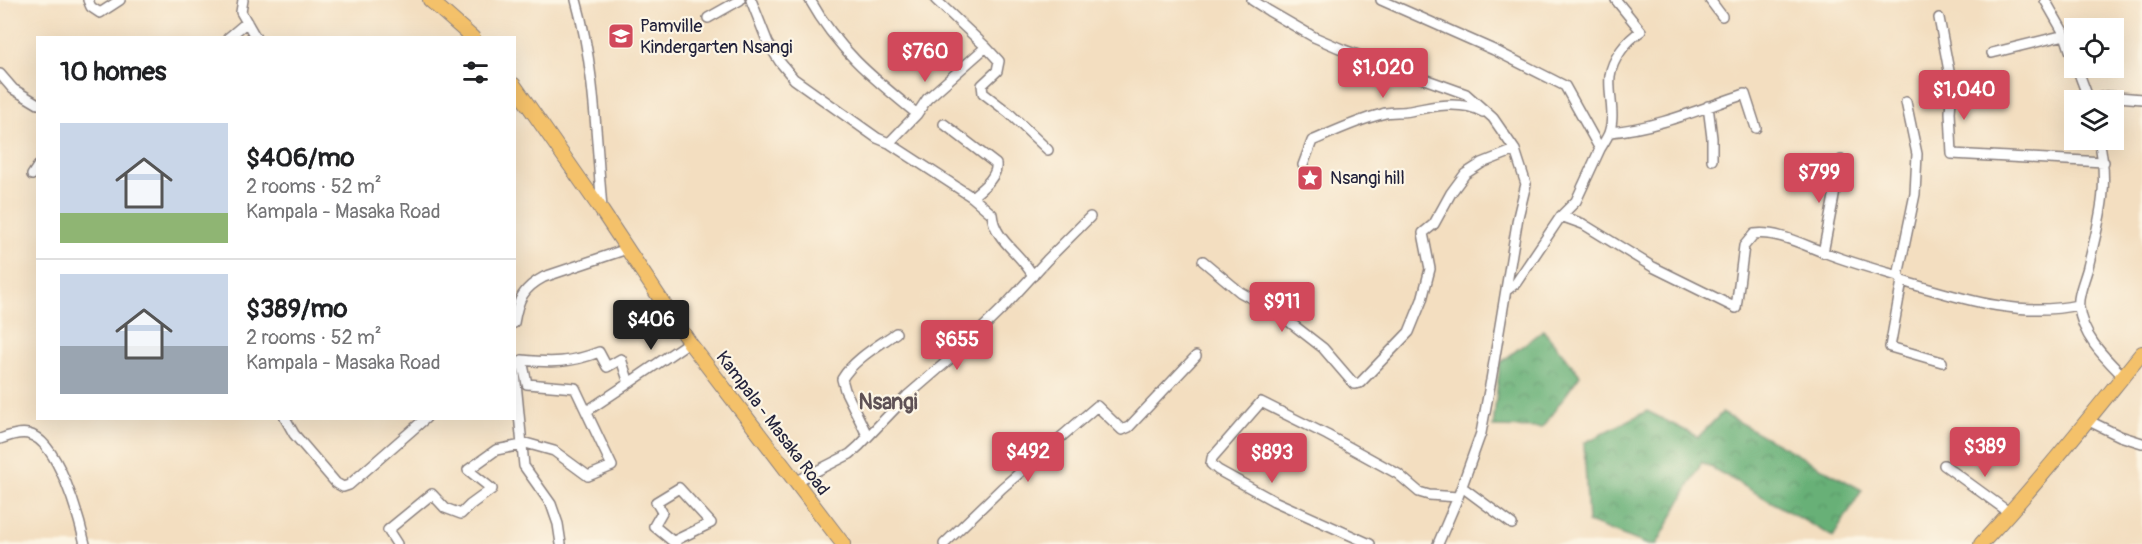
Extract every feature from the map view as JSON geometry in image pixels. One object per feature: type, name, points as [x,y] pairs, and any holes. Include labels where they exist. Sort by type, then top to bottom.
[{"type":"main road","points":[[430,0],[468,36]]},
{"type":"main road","name":"Kampala - Masaka Road","points":[[516,89],[602,211],[689,342],[843,544]]},
{"type":"main road","points":[[1981,544],[2089,421],[2142,353]]},
{"type":"street","points":[[88,0],[92,7],[100,13],[120,0]]},
{"type":"street","points":[[243,0],[242,12],[255,36]]},
{"type":"street","points":[[576,0],[583,22],[590,75],[602,211]]},
{"type":"street","points":[[708,18],[740,0]]},
{"type":"street","points":[[751,0],[768,43],[794,79],[878,138],[972,197],[992,214],[993,226],[1033,276]]},
{"type":"street","points":[[810,0],[824,25],[863,69],[917,114]]},
{"type":"street","points":[[936,0],[999,62],[999,66],[982,85],[981,91],[1009,113],[1048,150]]},
{"type":"street","points":[[1252,0],[1314,37],[1466,94],[1493,118],[1515,150],[1526,184],[1518,217],[1481,433],[1438,544]]},
{"type":"street","points":[[1381,0],[1494,50],[1565,86],[1600,149]]},
{"type":"street","points":[[1507,290],[1516,283],[1561,216],[1576,201],[1610,132],[1610,75],[1620,52],[1629,40],[1641,31],[1616,0]]},
{"type":"street","points":[[1710,0],[1722,16]]},
{"type":"street","points":[[2045,0],[2064,33]]},
{"type":"street","points":[[1939,18],[1952,87],[1950,112],[1952,154],[2104,162]]},
{"type":"street","points":[[230,36],[247,22]]},
{"type":"street","points":[[1992,53],[2064,35]]},
{"type":"street","points":[[889,143],[917,114],[927,99],[986,47]]},
{"type":"street","points":[[0,74],[13,89],[36,103]]},
{"type":"street","points":[[1610,132],[1666,122],[1745,94],[1756,128]]},
{"type":"street","points":[[2124,98],[2142,99]]},
{"type":"street","points":[[1906,102],[1917,154],[1915,194],[1890,347],[1942,362]]},
{"type":"street","points":[[1303,165],[1312,141],[1333,131],[1385,113],[1432,106],[1457,106],[1476,109],[1493,118]]},
{"type":"street","points":[[1708,106],[1712,159]]},
{"type":"street","points":[[944,124],[996,164],[997,169],[992,177],[972,197]]},
{"type":"street","points":[[1203,261],[1240,292],[1278,313],[1323,348],[1354,384],[1360,383],[1408,332],[1422,300],[1430,269],[1423,233],[1434,224],[1451,193],[1465,174],[1482,163],[1515,150]]},
{"type":"street","points":[[2101,150],[2104,162],[2102,210],[2078,306],[2083,324],[2092,340],[2103,356],[2123,376]]},
{"type":"street","points":[[1823,253],[1840,160]]},
{"type":"street","points":[[32,175],[36,169]]},
{"type":"street","points":[[1561,216],[1583,224],[1653,267],[1736,308],[1744,246],[1754,234],[1764,232],[1970,301],[2023,310],[2052,310],[2078,306]]},
{"type":"street","points":[[795,482],[850,454],[908,396],[959,351],[1090,218]]},
{"type":"street","points":[[516,316],[522,293],[532,283],[544,276],[627,249]]},
{"type":"street","points":[[867,435],[842,379],[846,372],[896,333]]},
{"type":"street","points":[[587,411],[689,342]]},
{"type":"street","points":[[397,544],[388,530],[432,495],[445,508],[462,514],[470,504],[492,489],[468,470],[496,450],[522,443],[554,451],[588,476],[612,466],[575,388],[527,384],[522,360],[551,363],[578,360],[599,352],[607,367],[621,359],[629,383]]},
{"type":"street","points":[[944,544],[1002,488],[1096,406],[1122,430],[1129,427],[1196,356]]},
{"type":"street","points":[[516,382],[524,466],[551,504],[558,524],[561,544]]},
{"type":"street","points":[[1370,544],[1274,501],[1218,470],[1211,464],[1212,458],[1261,402],[1398,474],[1419,492],[1429,495],[1460,492],[1512,524]]},
{"type":"street","points":[[286,420],[294,434],[342,487],[349,485],[424,420]]},
{"type":"street","points":[[2089,421],[2120,436],[2142,443]]},
{"type":"street","points":[[0,439],[28,434],[43,442],[64,479],[85,544]]},
{"type":"street","points":[[1944,465],[2010,513]]},
{"type":"street","points":[[679,488],[711,524],[675,543],[654,525],[662,512],[656,502],[679,488]]},
{"type":"green space","points":[[1543,330],[1580,375],[1542,428],[1493,427],[1500,363]]},
{"type":"green space","points":[[1647,411],[1698,437],[1722,413],[1862,490],[1833,537],[1702,462],[1657,544],[1646,544],[1588,522],[1584,443]]},
{"type":"place","name":"Pamville Kindergarten Nsangi","points":[[621,36]]},
{"type":"place","name":"Nsangi hill","points":[[1310,178]]},
{"type":"district","name":"Nsangi","points":[[888,402]]}]
